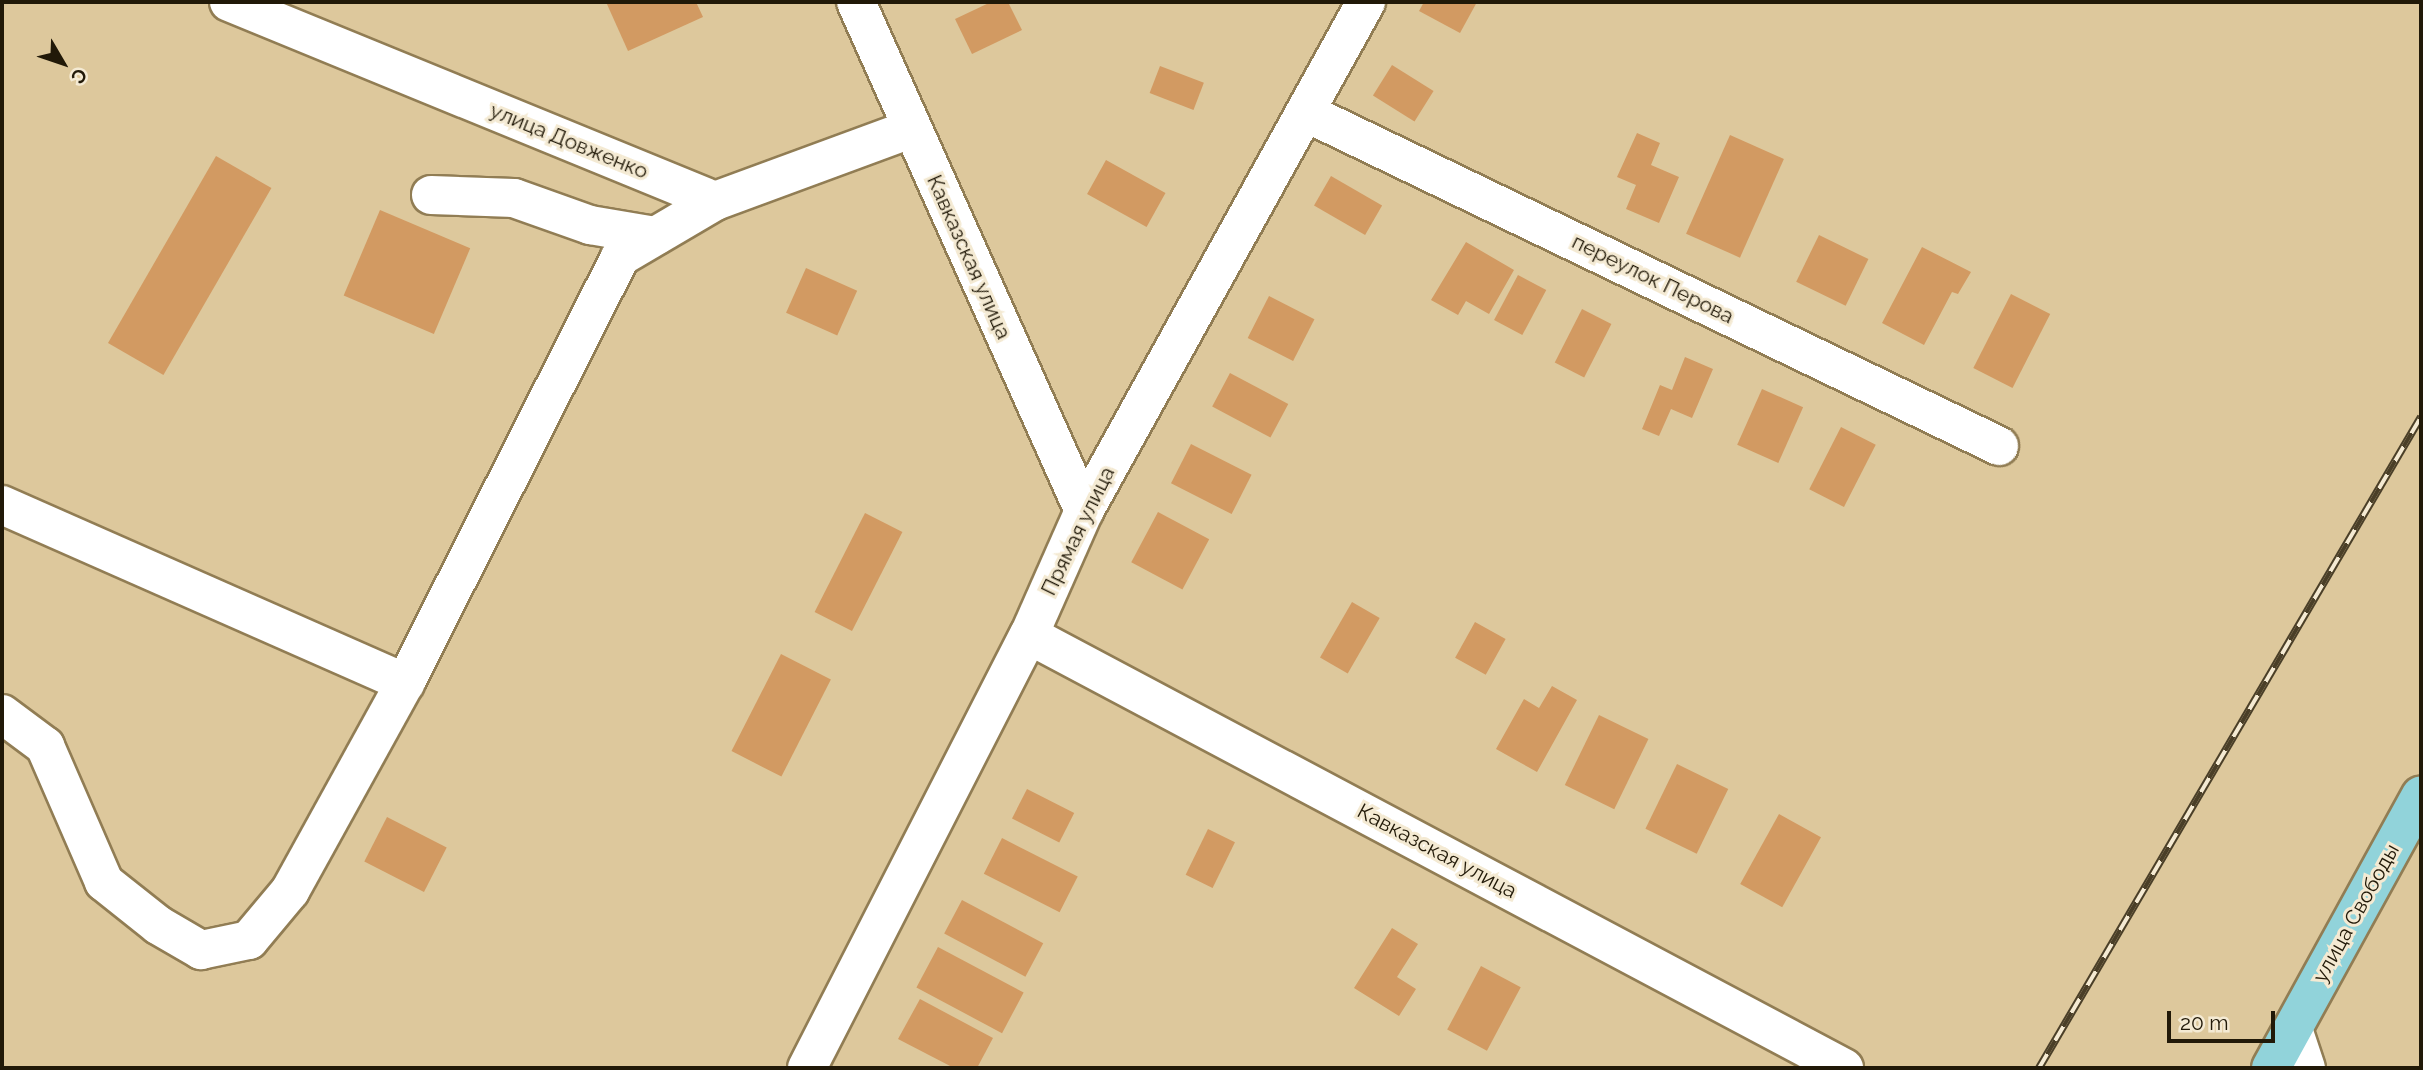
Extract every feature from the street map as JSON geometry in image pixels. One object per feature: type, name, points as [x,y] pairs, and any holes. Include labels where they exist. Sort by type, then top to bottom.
[{"type":"main road","name":"улица Свободы","points":[[2272,1068],[2421,795]]},
{"type":"street","name":"улица Довженко","points":[[229,2],[715,201]]},
{"type":"street","name":"Кавказская улица","points":[[856,2],[1084,511]]},
{"type":"street","name":"Прямая улица","points":[[807,1068],[1029,635],[1084,511],[1307,113],[1366,2]]},
{"type":"street","name":"переулок Перова","points":[[1307,113],[1999,446]]},
{"type":"street","points":[[2,714],[45,746],[104,882],[158,925],[201,950],[249,940],[290,891],[405,683],[620,257],[715,201],[911,129]]},
{"type":"street","points":[[431,195],[514,198],[590,225],[655,236]]},
{"type":"street","points":[[2,505],[405,683]]},
{"type":"street","name":"Кавказская улица","points":[[1029,635],[1844,1068]]},
{"type":"street","points":[[2293,1029],[2306,1068]]},
{"type":"building","points":[[606,2],[696,2],[703,17],[628,51]]},
{"type":"building","points":[[991,2],[1008,2],[1022,30],[972,54],[955,19]]},
{"type":"building","points":[[1424,2],[1477,2],[1460,33],[1419,11]]},
{"type":"building","points":[[1392,65],[1434,91],[1414,121],[1373,96]]},
{"type":"building","points":[[1160,66],[1204,83],[1193,110],[1150,93]]},
{"type":"building","points":[[1637,133],[1660,143],[1651,165],[1679,177],[1659,223],[1626,209],[1636,185],[1617,177]]},
{"type":"building","points":[[1730,135],[1784,159],[1740,258],[1686,234]]},
{"type":"building","points":[[216,156],[271,188],[163,375],[108,343]]},
{"type":"building","points":[[1106,160],[1165,193],[1147,227],[1087,194]]},
{"type":"building","points":[[1331,176],[1382,206],[1365,235],[1314,205]]},
{"type":"building","points":[[380,210],[470,248],[434,334],[344,296]]},
{"type":"building","points":[[1819,235],[1868,259],[1846,306],[1796,282]]},
{"type":"building","points":[[1466,242],[1514,270],[1489,314],[1466,301],[1458,315],[1431,300]]},
{"type":"building","points":[[1922,247],[1971,272],[1958,294],[1952,292],[1924,345],[1882,323]]},
{"type":"building","points":[[806,268],[857,291],[837,336],[786,313]]},
{"type":"building","points":[[1518,275],[1546,290],[1522,335],[1494,320]]},
{"type":"building","points":[[2011,294],[2050,314],[2013,388],[1973,368]]},
{"type":"building","points":[[1269,296],[1314,319],[1293,361],[1248,338]]},
{"type":"building","points":[[1582,309],[1611,324],[1584,377],[1555,362]]},
{"type":"building","points":[[1685,357],[1713,369],[1692,418],[1671,409],[1659,436],[1642,429],[1660,385],[1672,390]]},
{"type":"building","points":[[1230,373],[1288,404],[1270,438],[1212,407]]},
{"type":"building","points":[[1762,389],[1803,407],[1778,463],[1737,445]]},
{"type":"building","points":[[1841,427],[1876,445],[1844,507],[1809,489]]},
{"type":"building","points":[[1191,444],[1252,475],[1232,514],[1171,483]]},
{"type":"building","points":[[1158,512],[1209,539],[1182,590],[1131,562]]},
{"type":"building","points":[[865,513],[902,532],[852,631],[815,612]]},
{"type":"building","points":[[1352,602],[1380,618],[1348,673],[1320,657]]},
{"type":"building","points":[[1475,622],[1506,639],[1486,675],[1455,658]]},
{"type":"building","points":[[781,654],[831,679],[781,777],[732,751]]},
{"type":"building","points":[[1552,686],[1577,700],[1537,772],[1496,749],[1524,699],[1539,708]]},
{"type":"building","points":[[1599,715],[1648,739],[1614,809],[1565,785]]},
{"type":"building","points":[[1677,764],[1728,789],[1697,854],[1645,829]]},
{"type":"building","points":[[1027,789],[1074,813],[1059,842],[1012,818]]},
{"type":"building","points":[[1779,814],[1821,837],[1782,907],[1740,884]]},
{"type":"building","points":[[387,817],[447,847],[424,892],[364,862]]},
{"type":"building","points":[[1208,829],[1235,842],[1213,888],[1186,875]]},
{"type":"building","points":[[1002,838],[1078,877],[1060,912],[984,874]]},
{"type":"building","points":[[962,900],[1043,943],[1025,977],[944,934]]},
{"type":"building","points":[[1392,928],[1418,944],[1397,977],[1416,989],[1399,1016],[1354,988]]},
{"type":"building","points":[[938,947],[1024,993],[1002,1033],[916,988]]},
{"type":"building","points":[[1481,966],[1521,987],[1487,1051],[1447,1030]]},
{"type":"building","points":[[920,999],[993,1038],[977,1068],[954,1068],[898,1039]]},
{"type":"railway","points":[[2039,1068],[2421,417]]}]
